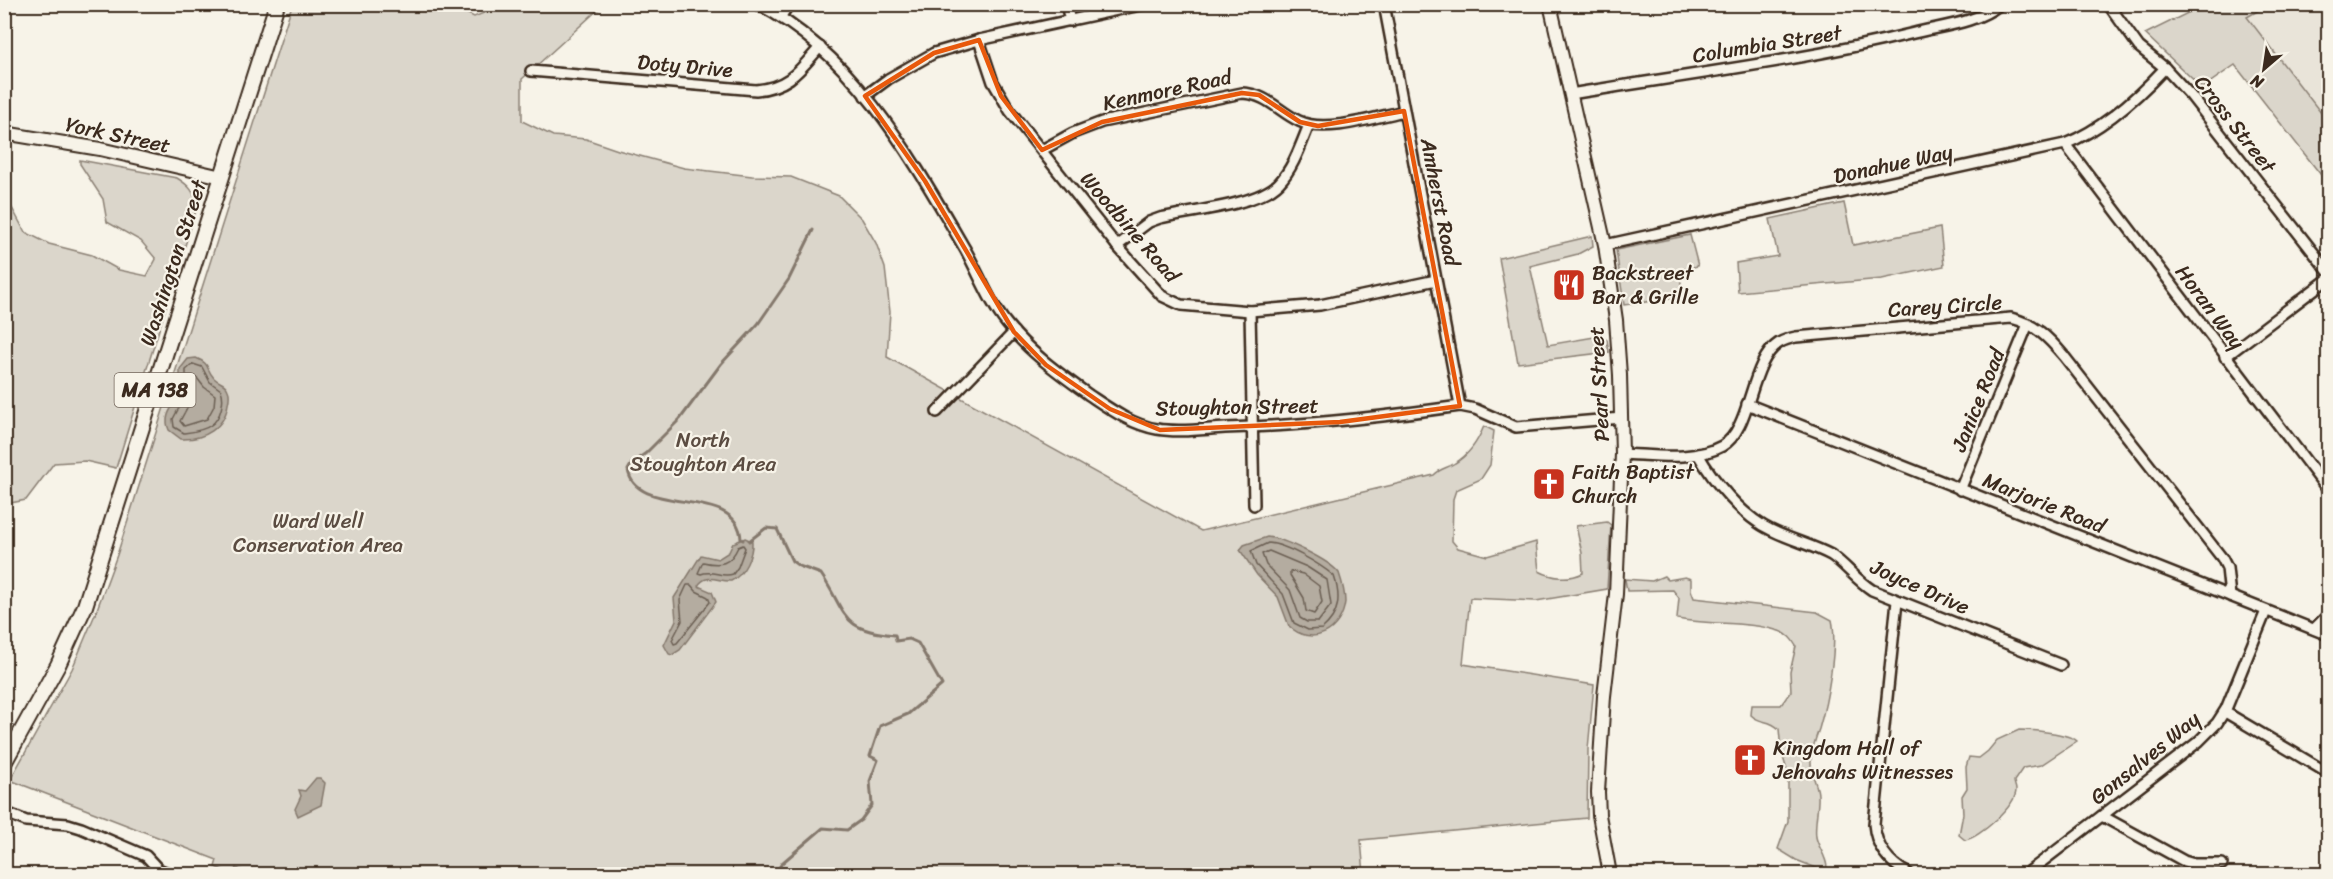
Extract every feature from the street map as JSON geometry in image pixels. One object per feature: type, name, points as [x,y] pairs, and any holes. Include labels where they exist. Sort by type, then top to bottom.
[{"type":"main road","name":"Washington Street","points":[[4,763],[58,665],[86,606],[277,4]]},
{"type":"main road","name":"Pearl Street","points":[[1550,4],[1605,245],[1616,320],[1622,454],[1616,594],[1599,758],[1599,815],[1610,874]]},
{"type":"main road","name":"York Street","points":[[4,132],[100,149],[222,177]]},
{"type":"street","name":"Stoughton Street","points":[[757,4],[781,16],[820,47],[865,96],[894,133],[967,252],[991,300],[1014,332],[1046,365],[1110,409],[1145,426],[1160,430],[1252,428],[1340,422],[1460,406],[1516,427],[1622,418]]},
{"type":"street","points":[[781,16],[789,4]]},
{"type":"street","points":[[1066,4],[1070,21]]},
{"type":"street","points":[[865,96],[888,79],[934,53],[979,40],[1145,4]]},
{"type":"street","name":"Amherst Road","points":[[1384,4],[1460,406]]},
{"type":"street","name":"Columbia Street","points":[[1570,94],[1848,49],[1961,22],[1988,13],[2000,4]]},
{"type":"street","name":"Cross Street","points":[[2108,4],[2139,47],[2165,68],[2191,96],[2328,271]]},
{"type":"street","name":"Woodbine Road","points":[[979,40],[993,82],[1010,111],[1116,246],[1162,296],[1182,305],[1250,311],[1320,305],[1436,280]]},
{"type":"street","name":"Doty Drive","points":[[531,71],[756,90],[778,86],[788,81],[820,47]]},
{"type":"street","name":"Donahue Way","points":[[1605,245],[2065,144],[2091,131],[2140,92],[2165,68]]},
{"type":"street","name":"Kenmore Road","points":[[1042,150],[1073,133],[1102,122],[1242,93],[1251,93],[1265,98],[1300,122],[1309,125]]},
{"type":"street","points":[[1116,246],[1149,222],[1160,218],[1243,201],[1267,192],[1286,175],[1309,125],[1327,126],[1404,111]]},
{"type":"street","name":"Horan Way","points":[[2065,144],[2328,490]]},
{"type":"street","points":[[2225,357],[2328,279]]},
{"type":"street","points":[[1250,311],[1254,505]]},
{"type":"street","name":"Carey Circle","points":[[1622,454],[1698,454],[1720,447],[1729,441],[1736,431],[1770,351],[1780,342],[1796,337],[2011,318],[2028,324],[2047,336],[2064,356],[2222,558],[2227,568],[2230,596]]},
{"type":"street","name":"Janice Road","points":[[1960,490],[2028,324]]},
{"type":"street","points":[[937,412],[1014,332]]},
{"type":"street","name":"Marjorie Road","points":[[1747,404],[2328,635]]},
{"type":"street","name":"Joyce Drive","points":[[1698,454],[1711,475],[1755,521],[1772,531],[1831,555],[1864,585],[1897,601],[2061,665]]},
{"type":"street","points":[[1897,601],[1874,824],[1876,840],[1884,854],[1895,866],[1910,874]]},
{"type":"street","name":"Gonsalves Way","points":[[2026,874],[2198,742],[2217,723],[2225,712],[2266,610]]},
{"type":"street","points":[[2314,629],[2328,615]]},
{"type":"street","points":[[2225,712],[2328,773]]},
{"type":"street","points":[[4,812],[26,821],[68,824],[81,828],[146,856],[158,869],[171,874]]},
{"type":"street","points":[[2102,816],[2184,861],[2194,864],[2222,864]]},
{"type":"highlighted area","points":[[979,40],[1001,96],[1042,150],[1102,122],[1242,93],[1259,95],[1300,122],[1318,126],[1404,111],[1460,406],[1340,422],[1160,430],[1110,409],[1046,365],[1014,332],[925,181],[865,96],[934,53]]},
{"type":"shaded area","points":[[2268,5],[2328,5],[2328,122],[2247,17]]},
{"type":"green space","name":"Ward Well Conservation Area","points":[[292,5],[450,5],[474,17],[494,9],[497,5],[603,5],[522,79],[522,121],[553,136],[586,139],[684,168],[752,176],[791,177],[839,196],[862,219],[876,243],[885,268],[890,312],[887,357],[1201,531],[1434,475],[1465,456],[1476,442],[1484,426],[1494,431],[1490,465],[1481,479],[1456,490],[1453,499],[1452,541],[1458,548],[1487,556],[1536,542],[1539,571],[1555,577],[1572,577],[1583,573],[1582,553],[1576,526],[1607,522],[1611,525],[1607,589],[1536,601],[1470,598],[1463,664],[1594,685],[1588,749],[1587,818],[1361,840],[1364,874],[248,874],[236,868],[233,874],[215,867],[217,860],[10,780],[72,669],[117,555]]},
{"type":"green space","points":[[2199,5],[2268,5],[2247,17],[2328,122],[2328,184],[2235,65],[2202,88],[2145,34],[2200,7]]},
{"type":"green space","points":[[80,160],[177,178],[191,190],[197,207],[116,468],[85,461],[54,463],[26,500],[5,504],[5,195],[25,232],[49,244],[92,255],[119,270],[147,276],[156,259],[141,241],[107,222],[103,199],[80,164]]},
{"type":"green space","points":[[1844,203],[1853,245],[1940,228],[1944,266],[1882,279],[1738,292],[1736,263],[1778,256],[1770,219]]},
{"type":"green space","points":[[1690,235],[1698,266],[1679,270],[1683,297],[1624,305],[1616,250]]},
{"type":"green space","points":[[1592,236],[1593,246],[1578,254],[1530,266],[1548,345],[1600,336],[1607,340],[1609,352],[1518,363],[1499,258]]},
{"type":"green space","points":[[1664,576],[1668,580],[1685,577],[1691,579],[1694,598],[1817,612],[1832,620],[1834,644],[1831,674],[1811,760],[1818,795],[1816,837],[1827,867],[1824,871],[1796,860],[1778,849],[1788,821],[1788,774],[1781,750],[1779,729],[1751,715],[1752,705],[1781,705],[1791,691],[1790,672],[1796,646],[1785,634],[1767,628],[1677,619],[1679,598],[1673,590],[1627,591],[1625,579],[1652,581]]},
{"type":"green space","points":[[2019,730],[2058,734],[2077,741],[2041,765],[2023,768],[2014,781],[2016,790],[2014,797],[2004,812],[1979,834],[1965,840],[1959,835],[1963,814],[1962,796],[1967,788],[1966,767],[1969,757],[1979,758],[1997,740]]},
{"type":"water","points":[[196,358],[204,362],[211,375],[226,386],[229,401],[223,420],[212,431],[198,437],[181,439],[169,430],[167,419],[175,402],[174,385],[180,376],[180,369],[188,359]]},
{"type":"water","points":[[1267,537],[1305,550],[1326,562],[1339,573],[1345,602],[1343,612],[1332,628],[1316,636],[1307,636],[1289,626],[1278,597],[1257,575],[1240,550],[1244,545]]},
{"type":"water","points":[[745,538],[752,541],[752,546],[744,569],[731,581],[705,579],[701,582],[698,586],[712,592],[716,602],[680,650],[672,655],[669,654],[664,645],[676,620],[674,598],[701,555],[718,559],[729,552],[733,543]]},
{"type":"water","points":[[316,778],[320,778],[325,783],[321,805],[298,816],[295,809],[301,796],[299,790],[305,791]]},
{"type":"waterway","points":[[743,540],[736,522],[723,512],[649,493],[635,484],[628,470],[632,463],[646,453],[680,419],[721,364],[758,324],[789,279],[813,230]]},
{"type":"waterway","points":[[749,541],[766,528],[777,529],[792,561],[821,574],[847,618],[864,629],[895,635],[896,641],[909,639],[918,643],[942,685],[908,714],[880,726],[870,756],[878,760],[870,781],[872,805],[861,820],[847,830],[823,828],[782,863],[775,874]]},
{"type":"place","name":"Backstreet Bar & Grille","points":[[1569,285]]},
{"type":"place","name":"Faith Baptist Church","points":[[1549,484]]},
{"type":"place","name":"Kingdom Hall of Jehovahs Witnesses","points":[[1750,760]]},
{"type":"park label","name":"North Stoughton Area","points":[[703,452]]}]
